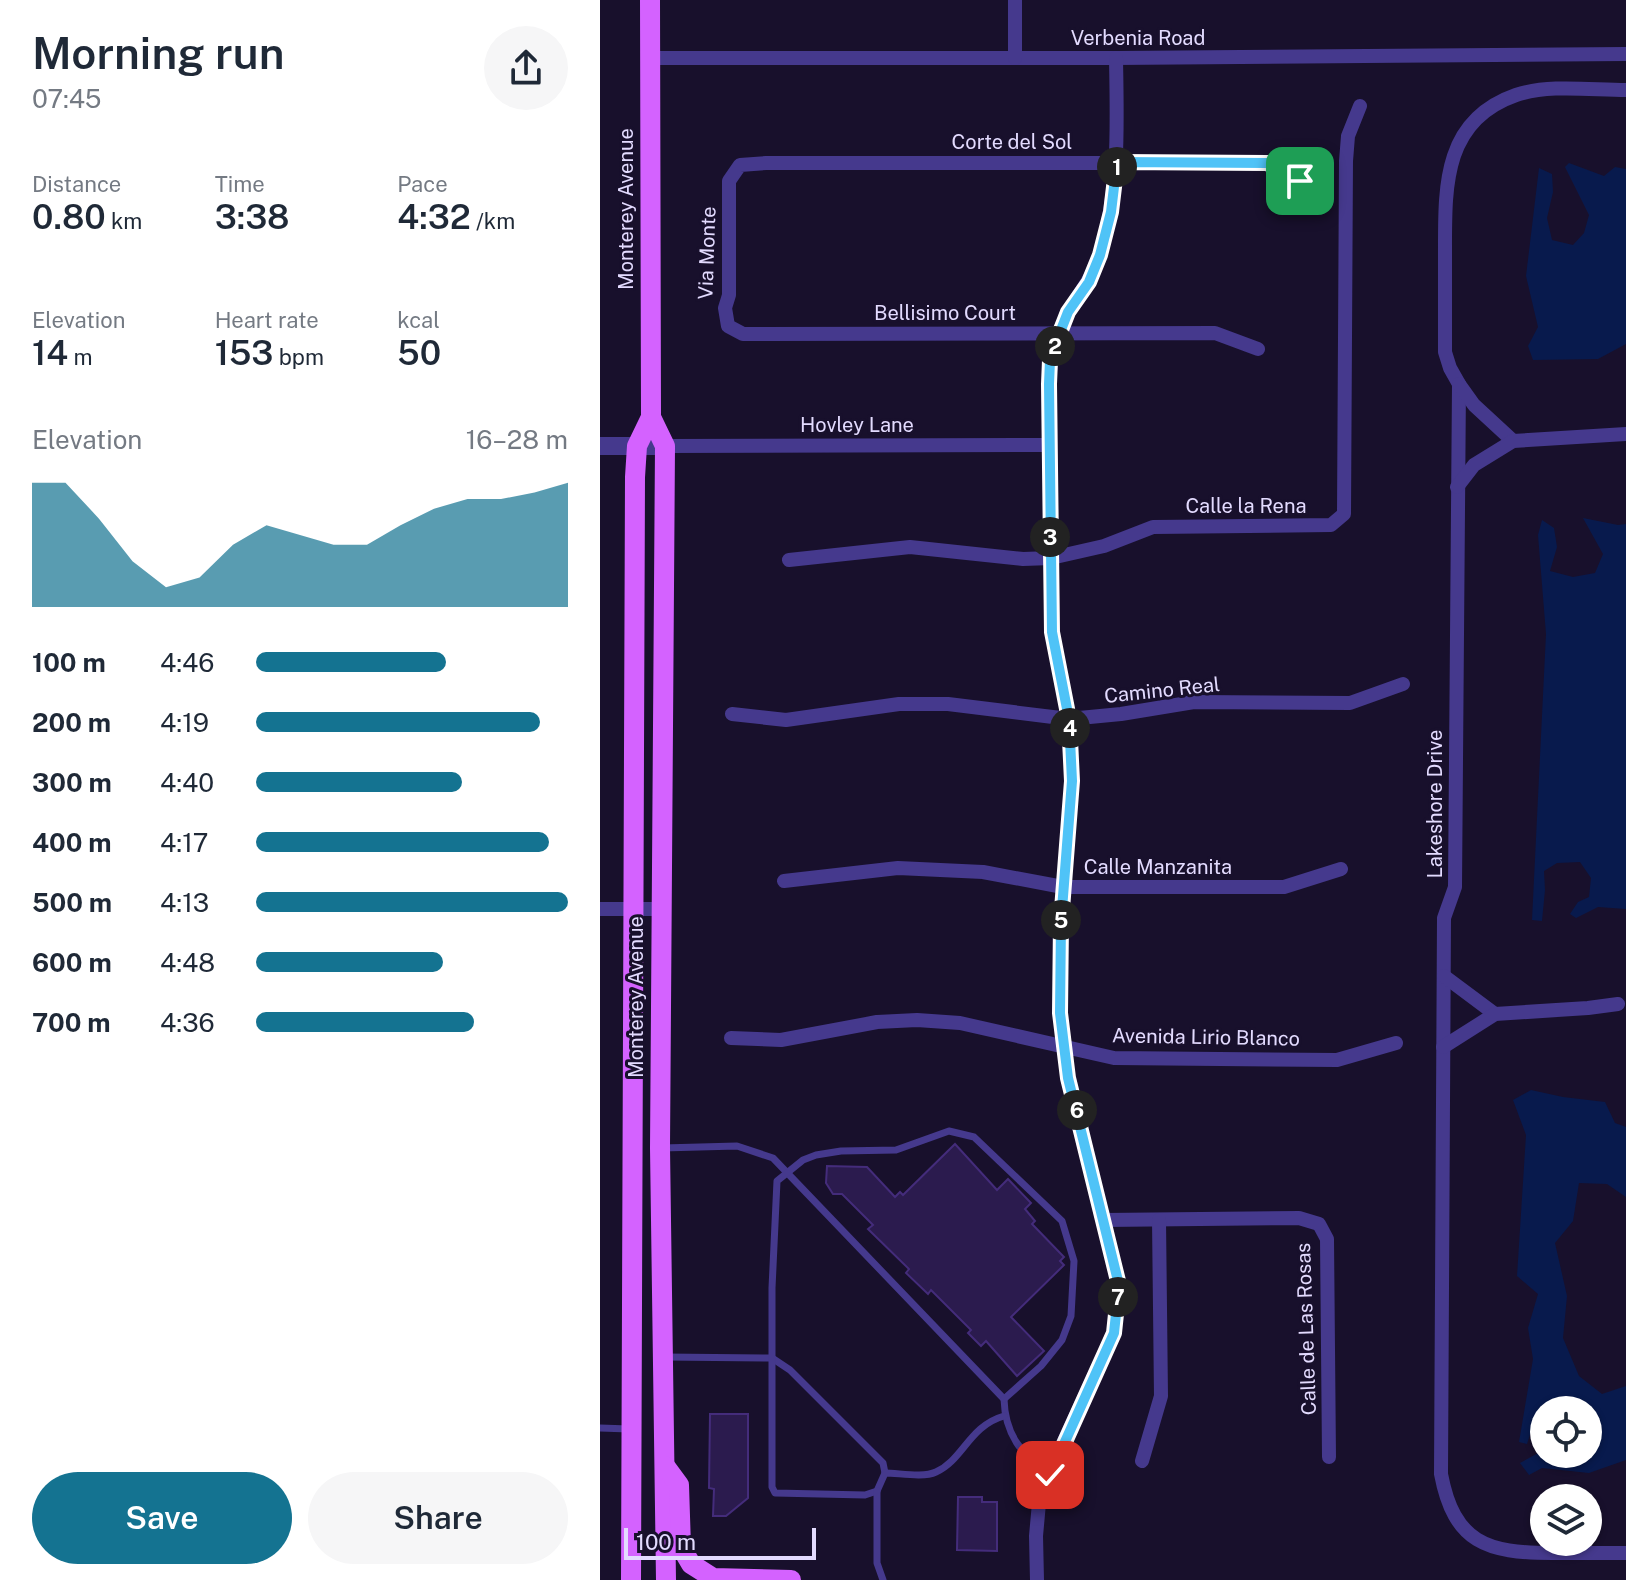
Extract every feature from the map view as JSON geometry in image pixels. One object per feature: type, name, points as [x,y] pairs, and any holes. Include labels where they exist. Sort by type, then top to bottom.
[{"type":"main road","name":"Monterey Avenue","points":[[650,0],[651,417],[665,446],[660,1148],[666,1580]]},
{"type":"main road","name":"Monterey Avenue","points":[[631,1580],[637,446],[651,417]]},
{"type":"main road","points":[[665,1466],[679,1485],[681,1547],[691,1564],[713,1578],[791,1580]]},
{"type":"street","points":[[1015,0],[1015,58]]},
{"type":"street","name":"Verbenia Road","points":[[650,58],[1626,54]]},
{"type":"street","points":[[1037,1580],[1039,1503],[1114,1333],[1119,1285],[1068,1078],[1064,1048],[1059,971],[1072,781],[1069,719],[1052,632],[1050,445],[1050,360],[1068,312],[1089,282],[1111,212],[1117,162],[1116,58]]},
{"type":"street","name":"Lakeshore Drive","points":[[1626,90],[1541,90],[1517,95],[1498,104],[1478,118],[1464,134],[1455,149],[1445,189],[1445,352],[1459,384],[1455,887],[1444,918],[1441,1474],[1445,1496],[1456,1519],[1471,1536],[1499,1550],[1511,1553],[1626,1553]]},
{"type":"street","name":"Calle la Rena","points":[[789,560],[910,547],[1023,559],[1051,558],[1104,546],[1153,527],[1331,525],[1344,514],[1346,161],[1348,136],[1360,106]]},
{"type":"street","name":"Corte del Sol","points":[[729,181],[740,165],[766,163],[1117,162],[1267,163],[1300,181]]},
{"type":"street","name":"Via Monte","points":[[728,326],[725,308],[729,295],[729,181]]},
{"type":"street","name":"Bellisimo Court","points":[[728,326],[743,334],[1215,333],[1258,349]]},
{"type":"street","points":[[1459,384],[1474,405],[1513,441]]},
{"type":"street","points":[[1457,487],[1474,465],[1513,441],[1626,434]]},
{"type":"street","name":"Hovley Lane","points":[[665,446],[1050,445]]},
{"type":"street","points":[[600,446],[665,446]]},
{"type":"street","name":"Camino Real","points":[[732,714],[786,720],[899,704],[948,704],[1069,719],[1194,702],[1350,703],[1403,684]]},
{"type":"street","name":"Calle Manzanita","points":[[784,881],[843,872],[926,868],[983,872],[1063,887],[1284,887],[1341,869]]},
{"type":"street","points":[[600,909],[660,909]]},
{"type":"street","points":[[1444,976],[1495,1014]]},
{"type":"street","points":[[1443,1047],[1495,1014],[1618,1004]]},
{"type":"street","name":"Avenida Lirio Blanco","points":[[731,1038],[781,1040],[877,1022],[917,1020],[960,1023],[1114,1058],[1337,1060],[1396,1043]]},
{"type":"street","name":"Calle de Las Rosas","points":[[1104,1220],[1299,1218],[1319,1224],[1327,1239],[1329,1457]]},
{"type":"street","points":[[1142,1461],[1161,1396],[1159,1220]]},
{"type":"lane","points":[[877,1491],[865,1495],[775,1493],[772,1487],[772,1288],[777,1181],[803,1160],[841,1151],[896,1150],[949,1131],[974,1137],[1062,1221],[1074,1261],[1071,1316],[1062,1340],[1041,1366],[1004,1399]]},
{"type":"lane","points":[[660,1148],[737,1146],[773,1158],[1004,1399],[1004,1416],[1019,1449],[1050,1475]]},
{"type":"lane","points":[[663,1357],[772,1358],[790,1370],[883,1463],[885,1473],[877,1491],[877,1563],[883,1580]]},
{"type":"lane","points":[[885,1473],[934,1474],[989,1420],[1004,1416]]},
{"type":"lane","points":[[600,1428],[631,1429]]},
{"type":"water","points":[[1569,163],[1604,176],[1615,167],[1626,169],[1626,344],[1598,359],[1533,360],[1528,346],[1538,327],[1526,276],[1539,168],[1552,174],[1553,192],[1547,218],[1552,240],[1573,245],[1584,233],[1589,215],[1565,167]]},
{"type":"water","points":[[1583,518],[1626,524],[1626,909],[1598,907],[1576,918],[1570,914],[1578,902],[1589,897],[1591,878],[1580,862],[1557,863],[1544,871],[1542,921],[1532,920],[1546,634],[1538,535],[1542,520],[1554,528],[1557,547],[1550,571],[1573,577],[1595,573],[1603,554]]},
{"type":"water","points":[[1531,1090],[1605,1102],[1615,1123],[1626,1127],[1626,1197],[1607,1184],[1579,1183],[1573,1221],[1555,1243],[1567,1296],[1563,1338],[1579,1376],[1602,1394],[1626,1386],[1626,1460],[1589,1473],[1542,1468],[1602,1468],[1602,1396],[1530,1396],[1530,1435],[1527,1444],[1519,1442],[1533,1359],[1528,1328],[1538,1294],[1517,1276],[1526,1135],[1513,1100]]},
{"type":"water","points":[[1530,1458],[1530,1468],[1542,1468],[1529,1475],[1520,1463]]},
{"type":"building","points":[[955,1144],[997,1190],[1008,1179],[1031,1203],[1025,1209],[1035,1221],[1032,1224],[1064,1257],[1060,1261],[1064,1265],[1011,1317],[1044,1351],[1017,1376],[986,1341],[981,1346],[968,1333],[971,1330],[931,1290],[928,1294],[906,1273],[909,1269],[868,1229],[873,1225],[842,1194],[833,1194],[826,1183],[827,1166],[867,1167],[895,1197],[900,1192],[903,1195]]},
{"type":"building","points":[[710,1414],[748,1414],[748,1498],[726,1516],[713,1516],[714,1489],[709,1488]]},
{"type":"building","points":[[958,1497],[982,1497],[982,1502],[997,1502],[997,1551],[957,1550]]},
{"type":"route","points":[[1050,1475],[1114,1333],[1119,1285],[1068,1078],[1060,1013],[1061,922],[1072,781],[1069,719],[1052,632],[1050,360],[1068,312],[1089,282],[1100,255],[1111,212],[1117,162],[1267,163],[1300,181]]}]
